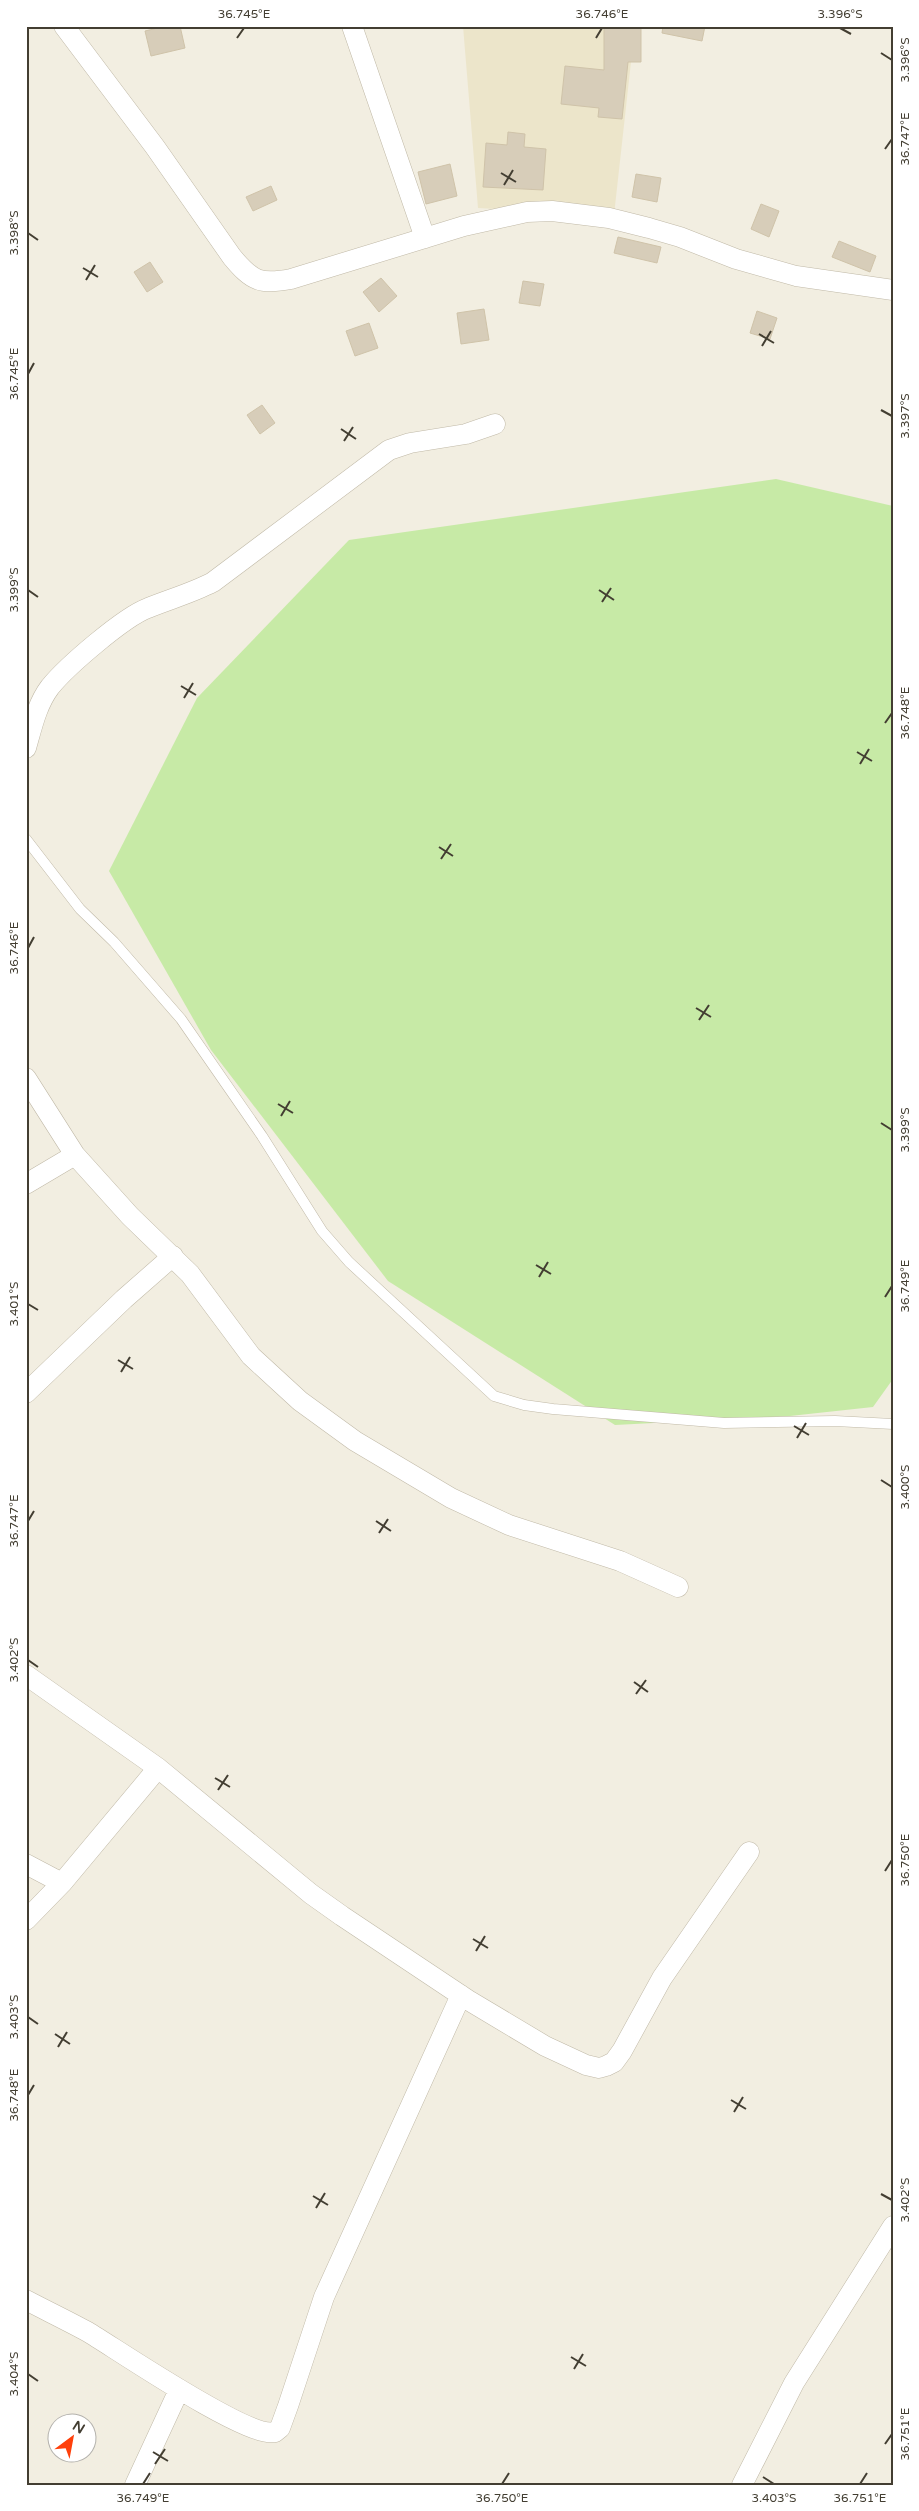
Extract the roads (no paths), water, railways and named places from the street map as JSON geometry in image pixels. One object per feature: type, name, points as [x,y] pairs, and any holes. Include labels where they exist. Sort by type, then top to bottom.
[{"type":"street","points":[[64,26],[156,147],[232,257],[244,272],[262,282],[291,279],[472,224],[527,212],[574,213],[649,228],[680,237],[736,259],[796,276],[893,290]]},
{"type":"street","points":[[352,26],[426,238]]},
{"type":"street","points":[[26,748],[38,709],[50,687],[127,619],[148,608],[192,593],[213,582],[389,450],[410,443],[466,434],[495,424]]},
{"type":"street","points":[[26,1078],[75,1155],[130,1216],[190,1274],[251,1356],[300,1401],[355,1441],[452,1498],[509,1525],[620,1561],[678,1587]]},
{"type":"street","points":[[26,1184],[75,1155]]},
{"type":"street","points":[[26,1393],[124,1299],[173,1256]]},
{"type":"street","points":[[26,1675],[158,1768],[311,1894],[399,1956],[545,2046],[577,2062],[599,2068],[614,2062],[622,2051],[662,1978],[749,1852]]},
{"type":"street","points":[[26,1920],[62,1883],[158,1768]]},
{"type":"street","points":[[26,1864],[62,1883]]},
{"type":"street","points":[[26,2300],[87,2332],[179,2390],[264,2433],[275,2432],[280,2428],[324,2297],[461,1995]]},
{"type":"street","points":[[742,2485],[794,2383],[893,2226]]},
{"type":"street","points":[[135,2485],[179,2390]]},
{"type":"lane","points":[[26,839],[80,909],[114,942],[181,1019],[252,1120],[322,1231],[349,1262],[494,1396],[508,1402],[553,1409],[724,1423],[835,1421],[893,1424]]}]
